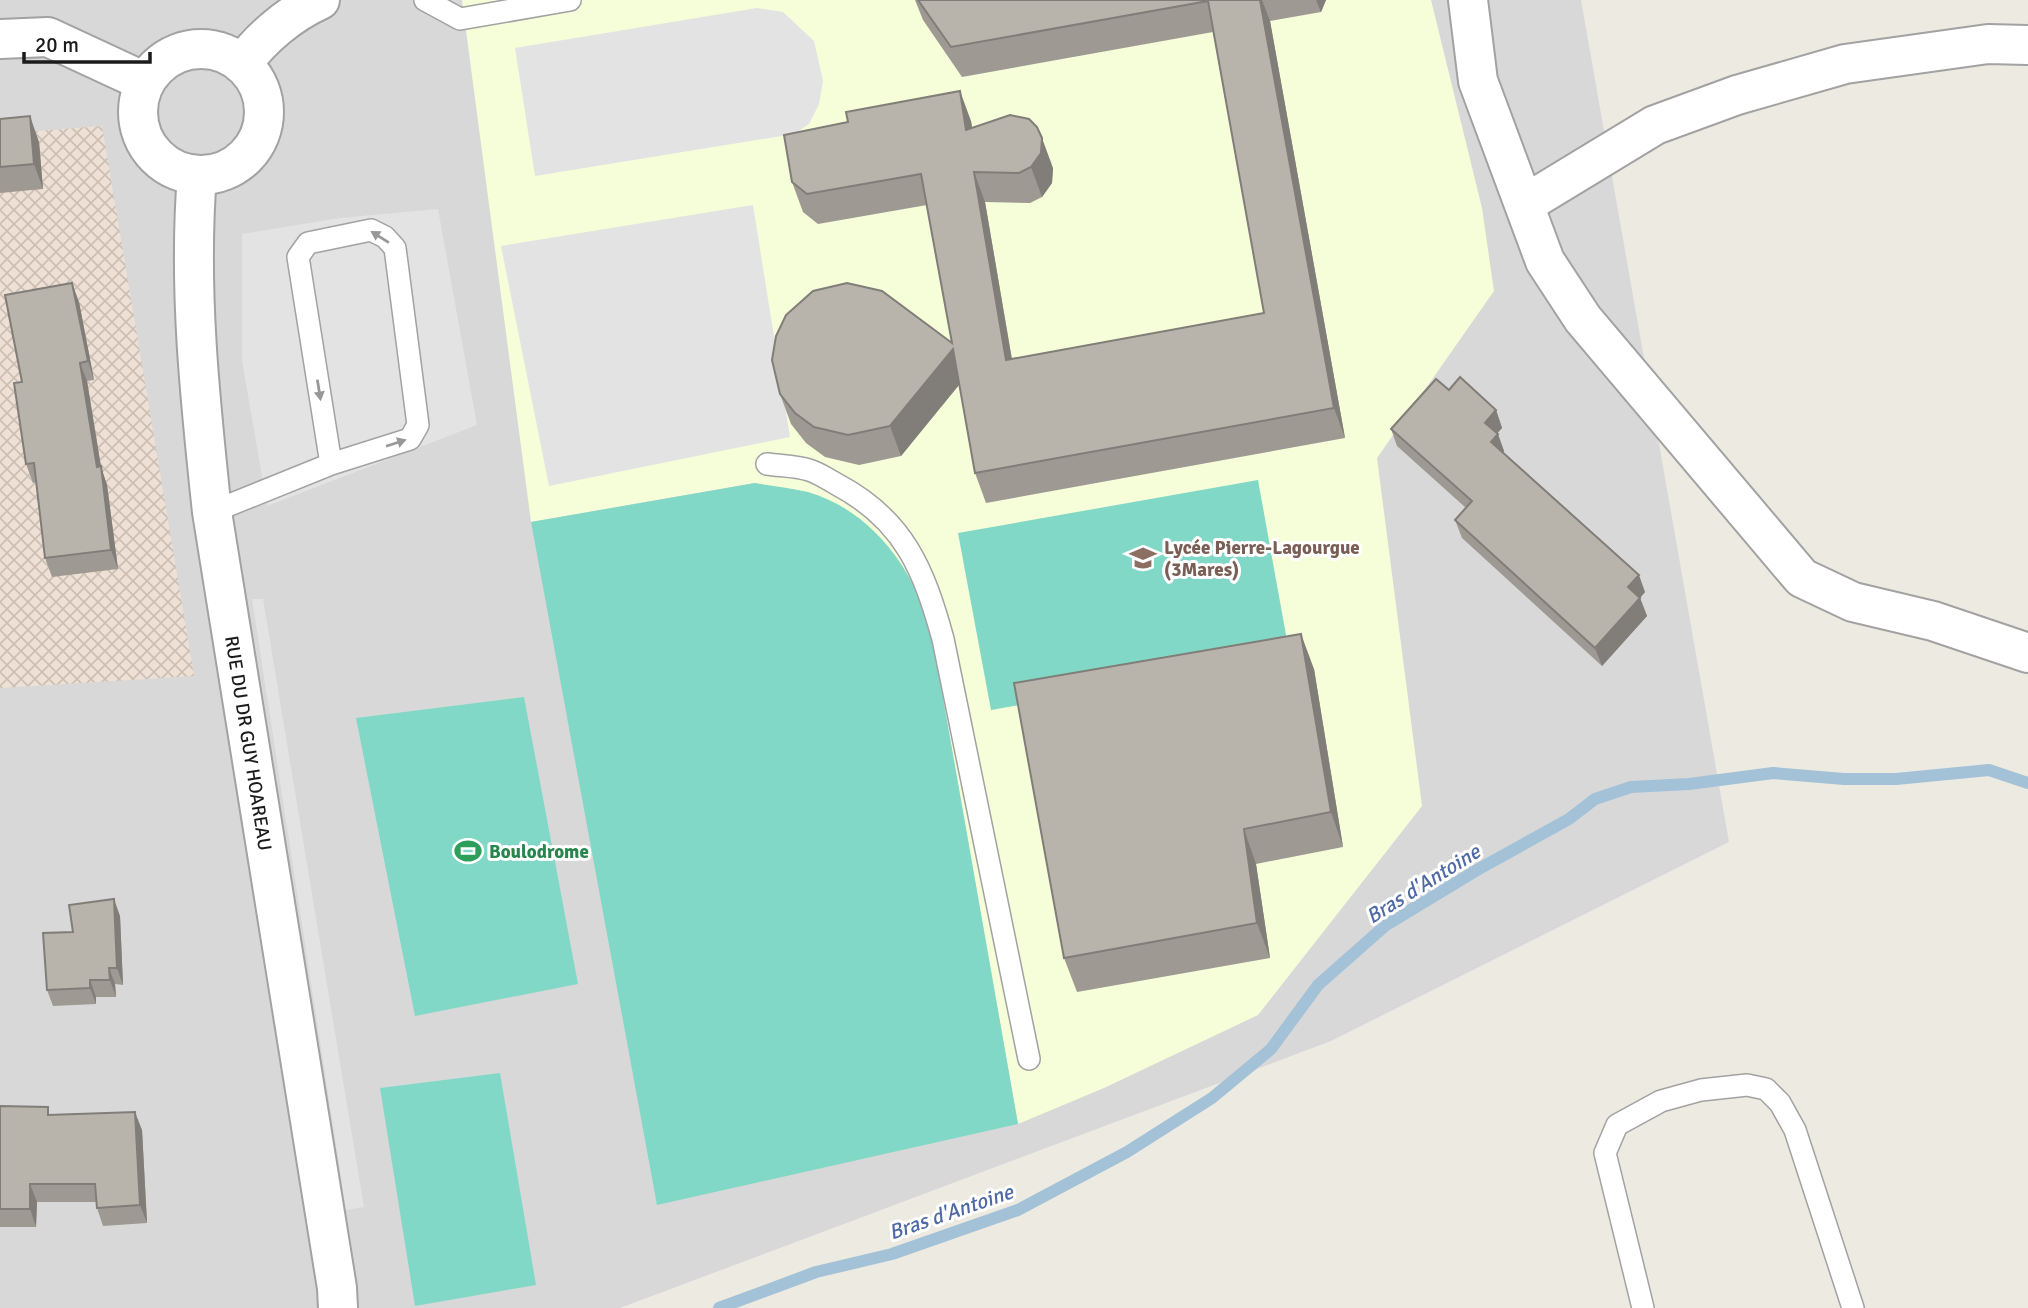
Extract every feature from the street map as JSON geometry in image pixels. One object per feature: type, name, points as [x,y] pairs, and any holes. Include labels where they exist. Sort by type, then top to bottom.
[{"type":"street","points":[[243,63],[254,47],[304,7],[320,0]]},
{"type":"street","points":[[1468,0],[1478,81],[1545,261],[1583,319],[1802,578],[1853,602],[1933,621],[2028,653]]},
{"type":"street","points":[[0,39],[48,37],[145,82]]},
{"type":"street","points":[[1525,204],[1655,125],[1737,95],[1844,64],[1987,44],[2028,45]]},
{"type":"street","points":[[208,48],[226,53],[243,63],[256,79],[264,99],[264,120],[260,135],[241,162],[213,174],[180,172],[164,163],[151,150],[142,134],[138,116],[145,82],[157,66],[172,55],[189,49],[208,48]]},
{"type":"street","name":"RUE DU DR GUY HOAREAU","points":[[197,174],[193,225],[198,386],[212,512],[337,1288],[338,1308]]},
{"type":"lane","points":[[425,0],[460,19],[570,0]]},
{"type":"lane","points":[[212,512],[331,464],[410,439],[418,425],[394,247],[386,237],[372,230],[308,243],[298,257],[331,464]]},
{"type":"lane","points":[[767,464],[811,470],[853,492],[883,516],[908,545],[930,592],[943,639],[1029,1059]]},
{"type":"lane","points":[[1643,1308],[1605,1153],[1617,1125],[1661,1101],[1701,1090],[1747,1085],[1766,1089],[1795,1130],[1853,1308]]},
{"type":"shaded area","points":[[0,0],[1581,0],[1729,842],[1331,1041],[620,1308],[0,1308]]},
{"type":"shaded area","name":"Lycée Pierre-Lagourgue (3Mares)","points":[[462,0],[1431,0],[1482,208],[1494,291],[1377,458],[1422,806],[1258,1015],[1104,1088],[1018,1124],[931,630],[755,483],[531,522]]},
{"type":"shaded area","points":[[757,8],[783,12],[814,41],[823,81],[819,104],[809,124],[794,134],[535,176],[515,48]]},
{"type":"shaded area","points":[[102,126],[194,676],[0,688],[0,134]]},
{"type":"shaded area","points":[[753,205],[790,437],[549,486],[501,246]]},
{"type":"shaded area","points":[[438,209],[477,425],[267,506],[242,360],[242,234],[340,218]]},
{"type":"shaded area","points":[[1258,480],[1290,657],[991,710],[958,533]]},
{"type":"shaded area","points":[[755,483],[808,492],[852,513],[887,545],[914,585],[931,630],[1018,1124],[657,1205],[531,522]]},
{"type":"shaded area","points":[[252,599],[263,599],[364,1207],[346,1210]]},
{"type":"shaded area","name":"Boulodrome","points":[[524,697],[578,984],[415,1016],[356,718]]},
{"type":"shaded area","points":[[500,1073],[536,1285],[415,1306],[380,1088]]},
{"type":"building","points":[[918,0],[1260,0],[1334,408],[975,473],[953,349],[890,426],[848,435],[814,427],[795,413],[780,394],[772,360],[776,336],[786,315],[813,291],[847,283],[882,291],[952,343],[921,174],[807,194],[792,182],[784,135],[848,122],[846,112],[960,91],[966,130],[1010,115],[1029,119],[1037,127],[1042,138],[1041,153],[1031,167],[1019,173],[974,172],[1006,360],[1264,313],[1208,1],[951,47]]},
{"type":"building","points":[[30,116],[34,164],[0,167],[0,119]]},
{"type":"building","points":[[72,283],[88,361],[80,363],[97,467],[101,466],[111,550],[45,558],[34,463],[26,464],[14,383],[22,382],[5,295]]},
{"type":"building","points":[[1460,377],[1496,410],[1485,423],[1498,434],[1491,442],[1639,575],[1628,587],[1640,598],[1595,648],[1455,520],[1472,501],[1391,429],[1436,379],[1449,390]]},
{"type":"building","points":[[1301,634],[1331,812],[1244,829],[1257,923],[1064,958],[1014,683]]},
{"type":"building","points":[[114,899],[117,968],[109,968],[110,980],[90,980],[90,988],[47,990],[43,933],[73,932],[69,905]]},
{"type":"building","points":[[0,1106],[48,1107],[48,1115],[135,1112],[140,1205],[97,1208],[95,1184],[30,1184],[30,1209],[0,1209]]},
{"type":"waterway","name":"Bras d'Antoine","points":[[719,1308],[816,1272],[892,1254],[1018,1210],[1127,1152],[1212,1098],[1271,1049],[1318,985],[1386,925],[1569,819],[1595,799],[1631,787],[1689,784],[1773,773],[1844,779],[1896,779],[1989,770],[2028,783]]},
{"type":"place","name":"Lycée Pierre-Lagourgue (3Mares)","points":[[1143,558]]},
{"type":"place","name":"Boulodrome","points":[[468,851]]}]
